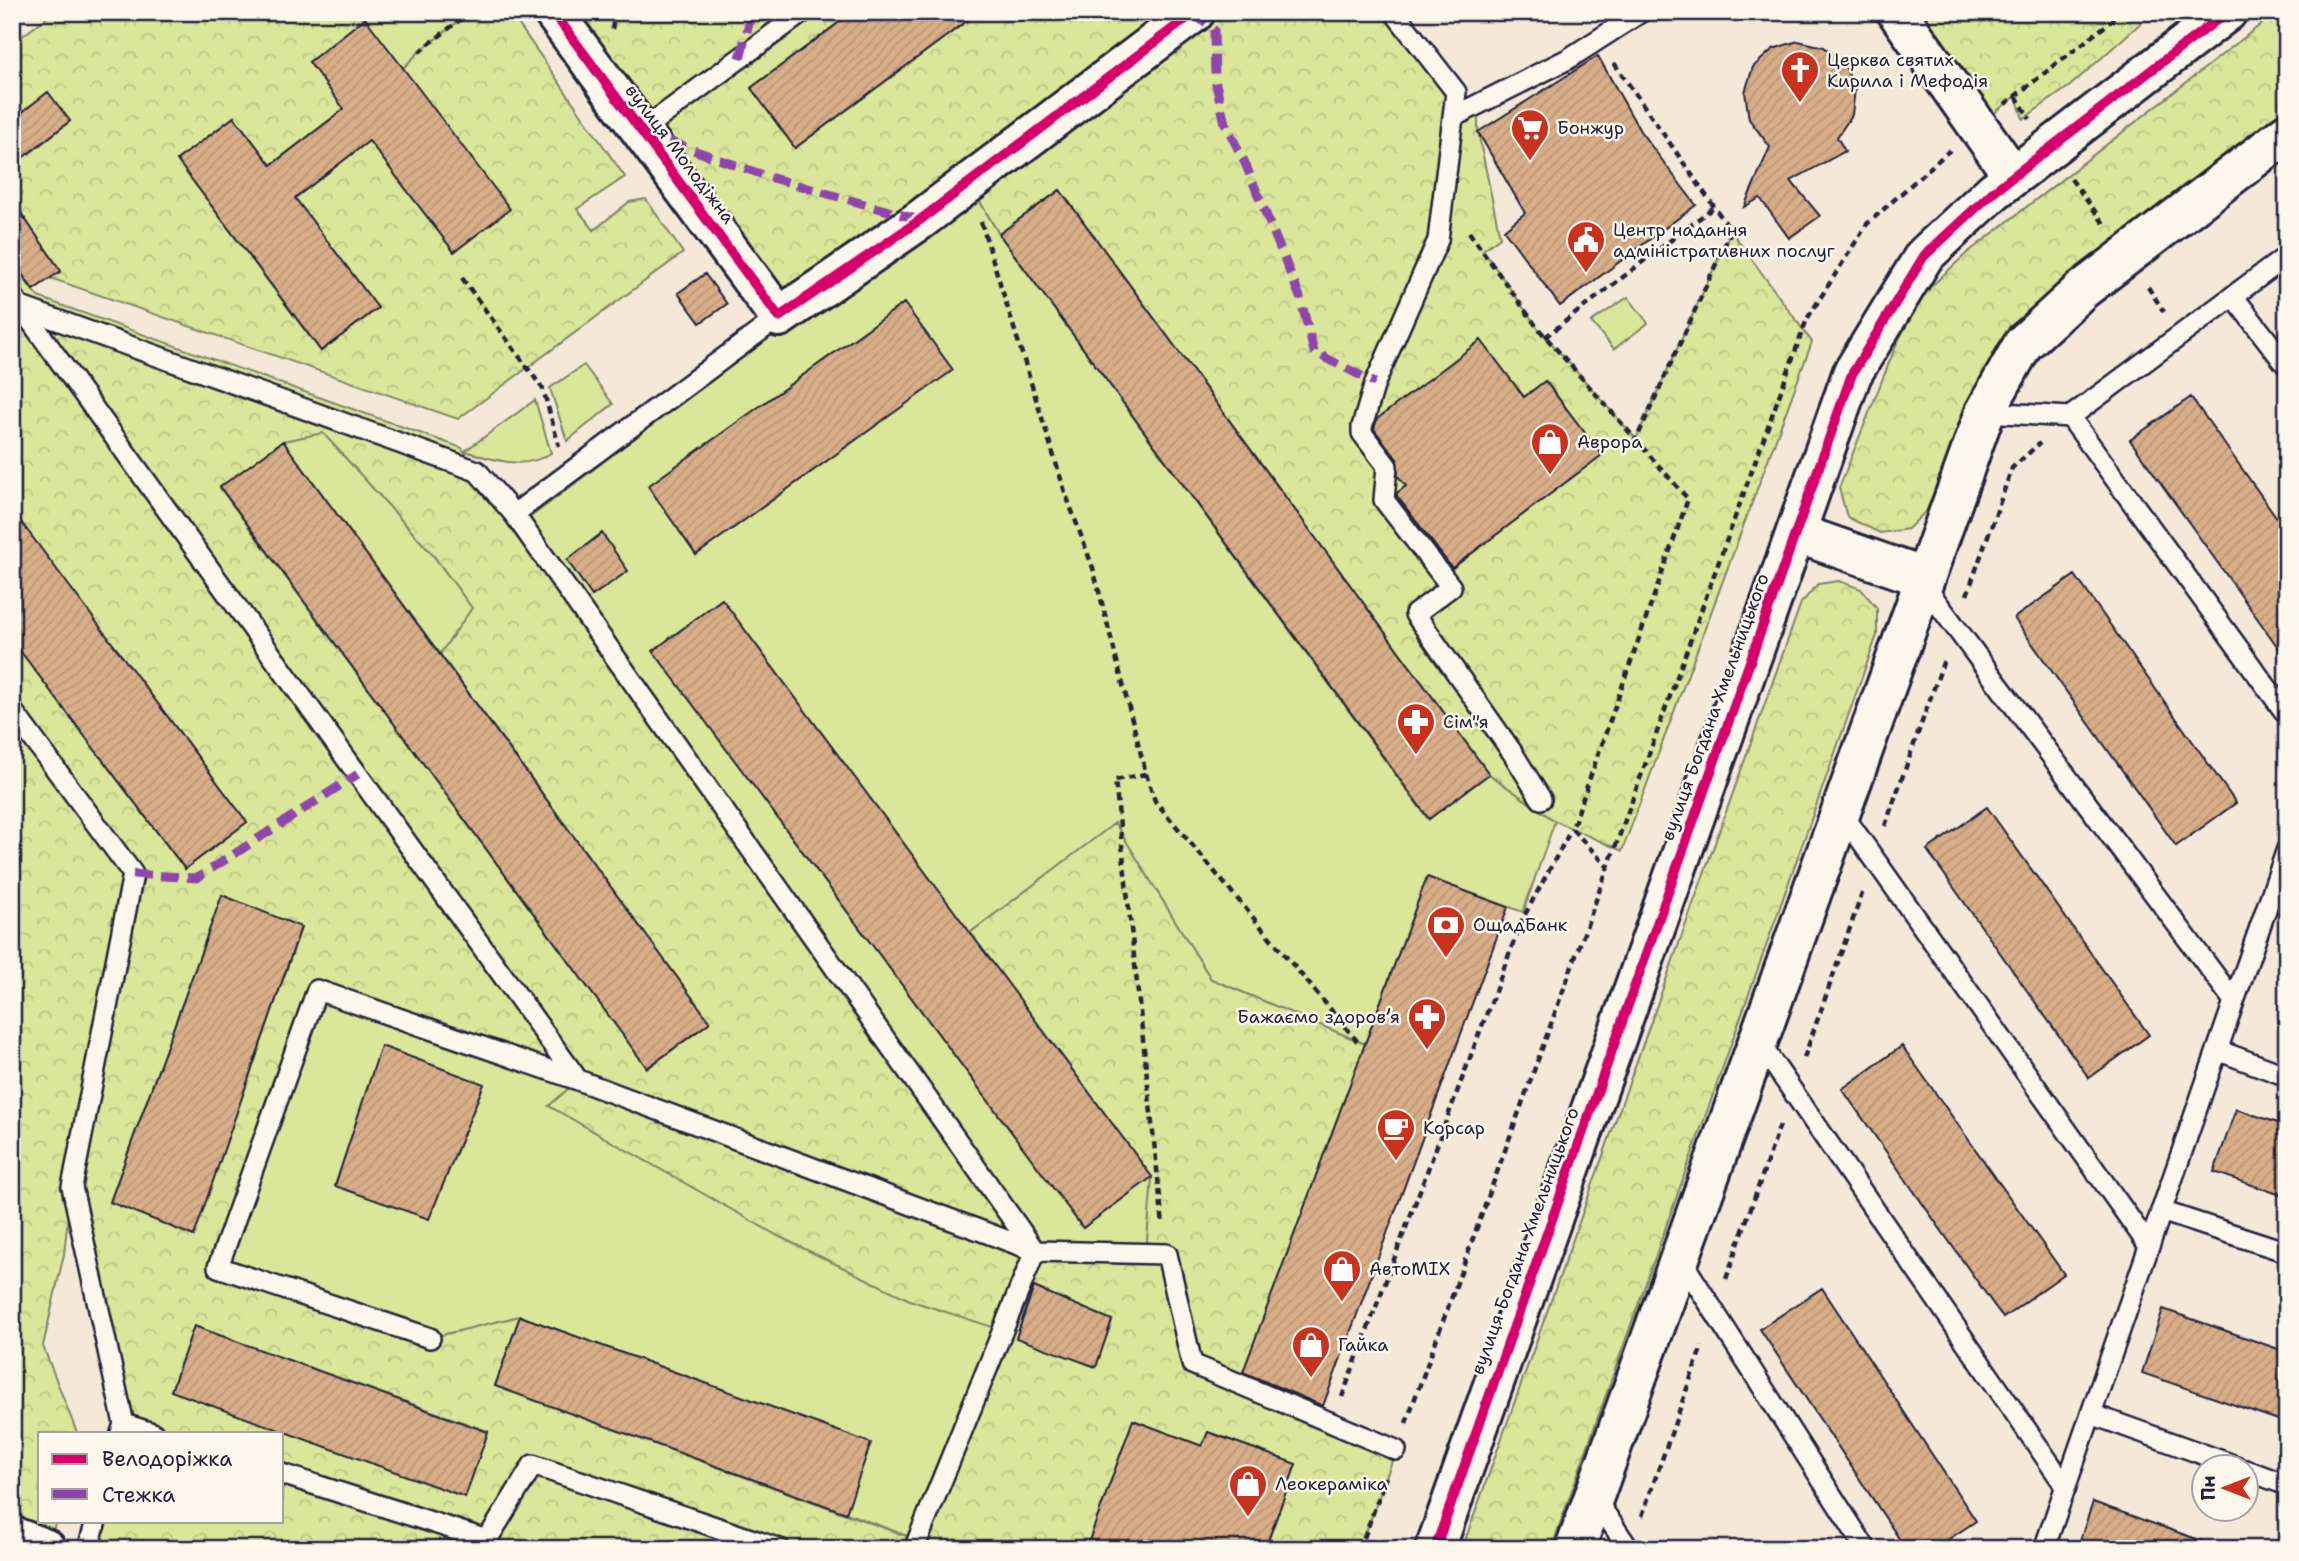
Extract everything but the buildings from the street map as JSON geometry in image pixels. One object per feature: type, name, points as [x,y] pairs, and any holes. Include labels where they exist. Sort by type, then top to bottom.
[{"type":"street","name":"вулиця Молодіжна","points":[[553,12],[779,317]]},
{"type":"street","points":[[1897,12],[2013,176]]},
{"type":"street","name":"вулиця Богдана Хмельницького","points":[[1435,1549],[1852,374],[1924,256],[2013,176],[2227,12]]},
{"type":"street","points":[[779,317],[920,220],[1193,13]]},
{"type":"street","points":[[1575,1549],[1985,412],[2023,344],[2082,290],[2287,133]]},
{"type":"street","points":[[1796,533],[1925,579]]},
{"type":"street","points":[[12,1536],[46,1549]]},
{"type":"lane","points":[[640,131],[803,12]]},
{"type":"lane","points":[[1394,12],[1456,92],[1438,240],[1375,383],[1362,433],[1387,466],[1384,500],[1451,586],[1415,614],[1512,752],[1541,799]]},
{"type":"lane","points":[[1453,117],[1568,59],[1641,12]]},
{"type":"lane","points":[[1985,412],[2070,417],[2287,256]]},
{"type":"lane","points":[[2233,296],[2287,366]]},
{"type":"lane","points":[[17,301],[477,471],[514,514],[1035,1251]]},
{"type":"lane","points":[[17,301],[578,1080]]},
{"type":"lane","points":[[514,514],[779,317]]},
{"type":"lane","points":[[2070,417],[2287,715]]},
{"type":"lane","points":[[1925,579],[1927,589],[1955,628],[2234,1001]]},
{"type":"lane","points":[[12,710],[133,874],[72,1187],[122,1429],[145,1432]]},
{"type":"lane","points":[[1840,812],[2149,1246]]},
{"type":"lane","points":[[2045,1549],[2287,849]]},
{"type":"lane","points":[[430,1338],[218,1267],[317,990],[578,1080],[1035,1251],[1167,1254],[1192,1364],[1396,1450]]},
{"type":"lane","points":[[1758,1040],[2066,1487]]},
{"type":"lane","points":[[2217,1050],[2287,1076]]},
{"type":"lane","points":[[2161,1211],[2287,1252]]},
{"type":"lane","points":[[914,1549],[1035,1251]]},
{"type":"lane","points":[[1680,1258],[1866,1549]]},
{"type":"lane","points":[[2091,1414],[2197,1452]]},
{"type":"lane","points":[[284,1475],[487,1540],[533,1465],[780,1549]]},
{"type":"lane","points":[[2260,1475],[2287,1485]]},
{"type":"lane","points":[[1594,1497],[1629,1549]]},
{"type":"lane","points":[[88,1549],[96,1522]]},
{"type":"path","points":[[419,52],[470,12]]},
{"type":"path","points":[[1360,1549],[1807,319],[1867,224],[1976,127],[2123,12]]},
{"type":"path","points":[[1598,39],[1731,232],[1636,440]]},
{"type":"path","points":[[2017,96],[2032,123]]},
{"type":"path","points":[[2070,177],[2110,232]]},
{"type":"path","points":[[969,183],[1065,492],[1093,568],[1155,801],[1358,1042]]},
{"type":"path","points":[[1332,1423],[1522,920],[1572,828],[1688,499],[1545,337],[1443,197]]},
{"type":"path","points":[[1545,337],[1714,207]]},
{"type":"path","points":[[462,278],[543,389],[567,474]]},
{"type":"path","points":[[2142,278],[2180,336]]},
{"type":"path","points":[[1955,628],[2012,468],[2070,417]]},
{"type":"path","points":[[1146,774],[1115,780],[1167,1254]]},
{"type":"path","points":[[1572,828],[1608,867]]},
{"type":"green space","points":[[54,12],[365,12],[365,19],[309,62],[344,109],[271,165],[234,117],[177,160],[321,351],[378,308],[295,198],[403,68],[470,12],[510,12],[625,177],[577,209],[594,230],[629,202],[646,199],[683,253],[458,419],[50,278],[60,270],[12,200],[12,133],[29,154],[70,121],[48,93],[12,120],[12,44]]},
{"type":"green space","points":[[365,12],[471,12],[403,68],[365,19]]},
{"type":"green space","points":[[553,12],[853,12],[751,88],[795,148],[979,12],[1394,12],[1456,92],[1453,116],[1478,105],[1478,132],[1500,237],[1483,250],[1537,327],[1636,439],[1731,231],[1812,342],[1622,851],[1555,821],[1489,774],[1060,190],[999,234],[969,183],[779,317]],"holes":[[[1481,341],[1524,397],[1546,381],[1601,455],[1445,574],[1389,499],[1406,486],[1364,430]]]},
{"type":"green space","points":[[1897,12],[2153,12],[2070,86],[2023,119],[2016,96],[1976,127]]},
{"type":"green space","points":[[2277,12],[2287,12],[2287,112],[2009,327],[1993,354],[1927,510],[1908,529],[1880,533],[1847,517],[1839,488],[1897,343],[1924,293],[1966,254]]},
{"type":"green space","points":[[969,183],[999,234],[1428,819],[1489,774],[1555,821],[1523,912],[1427,877],[1365,1044],[1211,979],[1115,824],[971,932],[1152,1177],[1167,1254],[1035,1251],[523,523]]},
{"type":"green space","points":[[12,264],[38,297],[462,448],[477,471],[12,295]]},
{"type":"green space","points":[[12,295],[477,471],[1035,1251],[1146,1253],[1152,1177],[970,933],[1115,823],[1211,979],[1365,1044],[1240,1381],[1399,1442],[1360,1549],[1265,1549],[1296,1464],[1208,1432],[1202,1446],[1133,1420],[1086,1549],[88,1549],[96,1522],[284,1522],[284,1432],[121,1432],[71,1190],[64,1254],[43,1346],[77,1432],[38,1432],[38,1522],[56,1522],[53,1530],[12,1516],[12,640],[185,869],[247,822],[12,511]],"holes":[[[323,433],[433,555],[472,608],[440,654],[710,1022],[648,1068],[220,488],[283,441]],[[222,895],[301,928],[193,1236],[110,1202]],[[317,990],[578,1080],[549,1106],[778,1236],[912,1301],[1002,1330],[917,1540],[495,1386],[520,1316],[430,1338],[219,1267]],[[1032,1287],[1112,1320],[1095,1367],[1017,1336]],[[194,1326],[488,1431],[465,1497],[171,1391]]]},
{"type":"green space","points":[[1628,297],[1648,323],[1614,349],[1591,322]]},
{"type":"green space","points":[[584,365],[613,404],[567,441],[550,388]]},
{"type":"green space","points":[[535,400],[551,453],[530,462],[520,463],[465,451]]},
{"type":"green space","points":[[323,432],[433,555],[473,609],[440,654],[283,441]]},
{"type":"green space","points":[[1839,581],[1861,589],[1877,608],[1877,635],[1551,1549],[1462,1549],[1801,603],[1818,584]]},
{"type":"green space","points":[[317,990],[578,1080],[549,1106],[1003,1330],[918,1540],[846,1513],[870,1443],[520,1316],[430,1338],[218,1267]]},
{"type":"marked path","points":[[740,58],[752,12]]},
{"type":"marked path","points":[[1192,12],[1214,30],[1215,80],[1225,123],[1245,163],[1300,297],[1314,352],[1375,383]]},
{"type":"marked path","points":[[643,132],[769,177],[920,220]]},
{"type":"marked path","points":[[12,304],[21,307]]},
{"type":"marked path","points":[[133,874],[197,878],[358,774]]},
{"type":"cycle path","points":[[553,12],[779,317],[920,220],[1195,12]]},
{"type":"cycle path","points":[[1435,1549],[1852,374],[1924,256],[1994,191],[2227,12]]},
{"type":"place","name":"Церква святих Кирила і Мефодія","points":[[1800,104]]},
{"type":"place","name":"Бонжур","points":[[1530,162]]},
{"type":"place","name":"Центр надання адміністративних послуг","points":[[1586,274]]},
{"type":"place","name":"Аврора","points":[[1550,476]]},
{"type":"place","name":"Сім\"я","points":[[1416,756]]},
{"type":"place","name":"ОщадБанк","points":[[1446,959]]},
{"type":"place","name":"Бажаємо здоровʼя","points":[[1427,1051]]},
{"type":"place","name":"Корсар","points":[[1396,1162]]},
{"type":"place","name":"АвтоMIX","points":[[1342,1303]]},
{"type":"place","name":"Гайка","points":[[1311,1379]]},
{"type":"place","name":"Леокераміка","points":[[1248,1518]]}]
